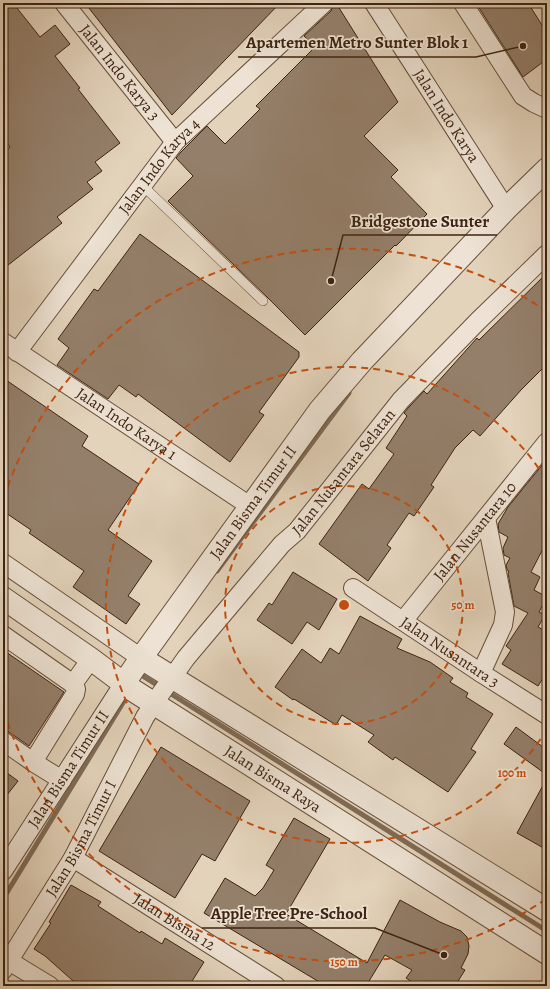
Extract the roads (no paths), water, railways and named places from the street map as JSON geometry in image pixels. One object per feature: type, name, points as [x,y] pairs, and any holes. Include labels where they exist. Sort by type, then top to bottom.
[{"type":"street","name":"Jalan Indo Karya 3","points":[[64,3],[175,142]]},
{"type":"street","name":"Jalan Indo Karya 4","points":[[10,347],[142,185],[175,142],[324,3]]},
{"type":"street","name":"Jalan Indo Karya","points":[[374,3],[506,209]]},
{"type":"street","points":[[463,3],[523,96],[547,109]]},
{"type":"street","name":"Jalan Bisma Timur II","points":[[3,871],[62,780],[143,695],[143,659],[250,506],[320,410],[362,362],[506,209],[547,169]]},
{"type":"street","name":"Jalan Nusantara Selatan","points":[[143,695],[170,678],[282,544],[297,530],[402,400],[478,321],[547,254]]},
{"type":"street","name":"Jalan Indo Karya 1","points":[[10,347],[250,506]]},
{"type":"street","name":"Jalan Nusantara 10","points":[[403,621],[547,442]]},
{"type":"street","points":[[481,673],[503,625],[505,612],[486,518]]},
{"type":"street","name":"Jalan Bisma Raya","points":[[3,563],[170,678],[547,910]]},
{"type":"street","name":"Jalan Nusantara 3","points":[[353,588],[547,715]]},
{"type":"street","name":"Jalan Bisma Raya","points":[[3,598],[143,695],[547,953]]},
{"type":"street","points":[[3,635],[73,684],[76,689],[75,694],[33,762]]},
{"type":"street","points":[[73,684],[91,659]]},
{"type":"street","name":"Jalan Bisma Timur I","points":[[6,966],[73,858],[145,717],[143,695]]},
{"type":"street","points":[[3,742],[62,780]]},
{"type":"street","name":"Jalan Bisma 12","points":[[73,858],[276,986]]},
{"type":"street","points":[[6,966],[50,986]]},
{"type":"lane","points":[[142,185],[263,301]]},
{"type":"waterway","points":[[217,571],[349,393]]},
{"type":"waterway","points":[[141,675],[547,931]]},
{"type":"waterway","points":[[3,899],[129,693]]},
{"type":"place","name":"Apartemen Metro Sunter Blok 1","points":[[523,46]]},
{"type":"place","name":"Bridgestone Sunter","points":[[331,281]]},
{"type":"place","name":"Apple Tree Pre-School","points":[[444,955]]}]
